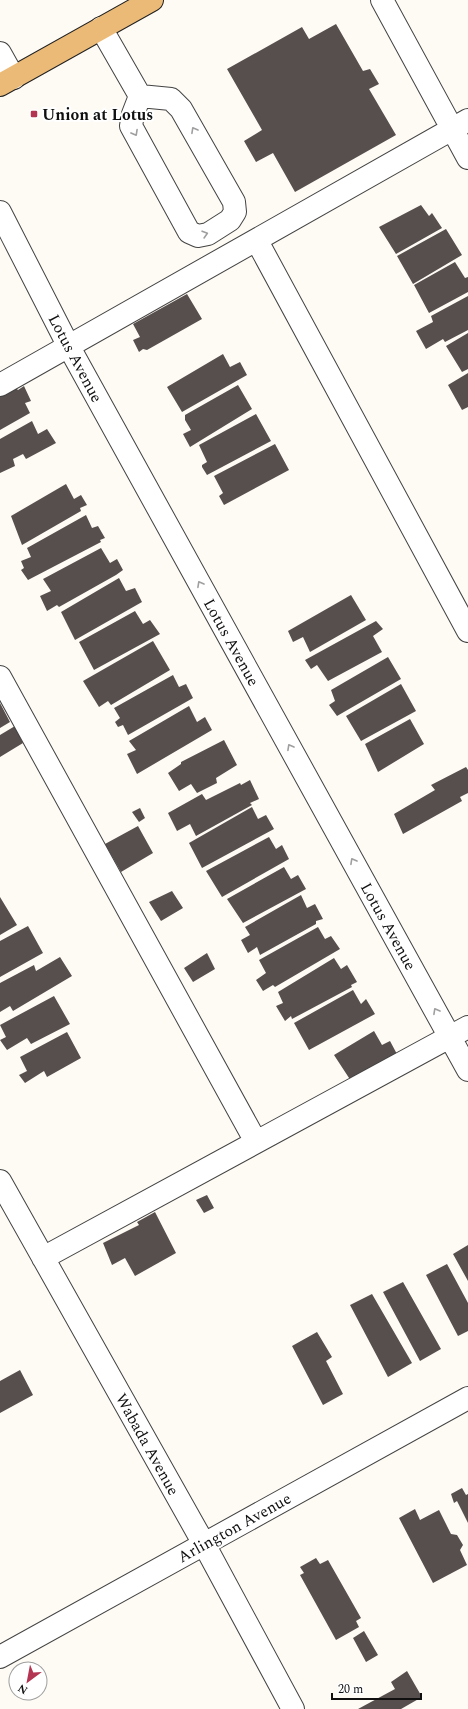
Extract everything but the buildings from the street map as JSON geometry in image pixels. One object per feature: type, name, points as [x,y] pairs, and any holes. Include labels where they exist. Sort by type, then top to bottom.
[{"type":"main road","points":[[7,81],[152,0]]},
{"type":"street","points":[[382,0],[460,125],[468,158]]},
{"type":"street","points":[[101,28],[140,96]]},
{"type":"street","points":[[0,53],[7,81]]},
{"type":"street","points":[[140,96],[171,99],[182,109],[234,202],[235,212],[230,220],[208,234],[198,236],[189,232],[131,126],[133,114],[140,96]]},
{"type":"street","points":[[0,385],[460,125]]},
{"type":"street","name":"Lotus Avenue","points":[[0,212],[69,347],[459,1032],[468,1070]]},
{"type":"street","points":[[257,241],[468,631]]},
{"type":"street","points":[[0,677],[256,1142]]},
{"type":"street","points":[[43,1258],[459,1032]]},
{"type":"street","name":"Wabada Avenue","points":[[0,1181],[204,1544],[293,1709]]},
{"type":"street","name":"Arlington Avenue","points":[[3,1649],[204,1544],[468,1398]]},
{"type":"place","name":"Union at Lotus","points":[[34,114]]}]
